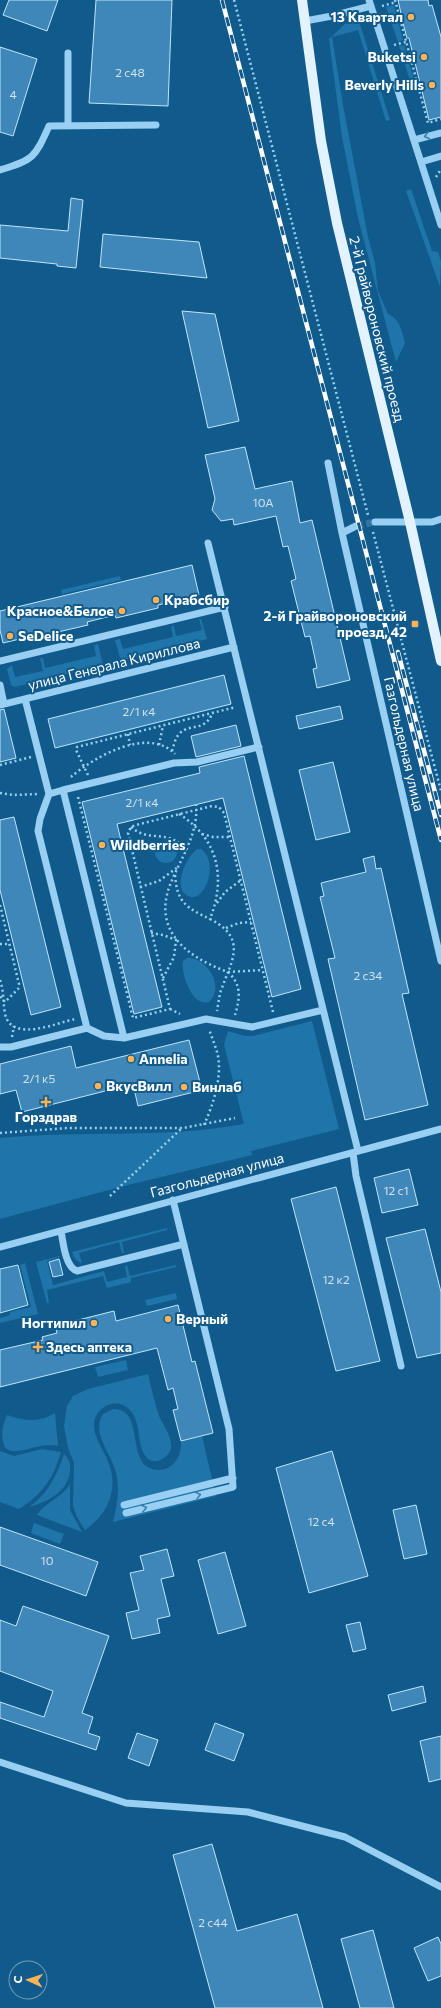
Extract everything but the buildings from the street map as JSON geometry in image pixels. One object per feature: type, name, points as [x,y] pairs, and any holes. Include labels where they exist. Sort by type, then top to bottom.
[{"type":"main road","name":"2-й Грайвороновский проезд","points":[[302,0],[320,134],[337,223],[410,522],[441,661]]},
{"type":"street","points":[[305,21],[332,16],[370,3],[441,225]]},
{"type":"street","points":[[68,53],[68,126]]},
{"type":"street","points":[[0,170],[20,164],[36,154],[49,126],[156,125]]},
{"type":"street","points":[[414,140],[441,133]]},
{"type":"street","points":[[421,162],[441,156]]},
{"type":"street","name":"Газгольдерная улица","points":[[328,463],[342,533],[441,961]]},
{"type":"street","points":[[372,522],[432,522],[441,519]]},
{"type":"street","points":[[342,533],[356,526]]},
{"type":"street","points":[[208,543],[225,607],[323,1010],[355,1152],[356,1176],[401,1366]]},
{"type":"street","points":[[0,661],[225,607]]},
{"type":"street","name":"улица Генерала Кириллова","points":[[2,705],[234,647]]},
{"type":"street","points":[[0,685],[2,705]]},
{"type":"street","points":[[25,699],[49,794],[40,819],[38,831],[87,1028]]},
{"type":"street","points":[[49,794],[174,763],[197,762],[259,747]]},
{"type":"street","points":[[63,790],[124,1038]]},
{"type":"street","points":[[0,1047],[11,1047],[87,1028],[104,1036],[124,1038],[206,1019],[249,1028],[323,1010]]},
{"type":"street","name":"Газгольдерная улица","points":[[0,1247],[441,1129]]},
{"type":"street","points":[[126,1513],[233,1486],[229,1429],[173,1200]]},
{"type":"street","points":[[60,1231],[69,1264],[73,1270],[77,1271],[184,1244]]},
{"type":"street","points":[[124,1505],[232,1478]]},
{"type":"street","points":[[0,1762],[126,1803],[248,1812],[345,1837],[441,1887]]},
{"type":"path","points":[[234,0],[372,522]]},
{"type":"path","points":[[382,6],[395,1],[428,123],[441,119]]},
{"type":"path","points":[[394,45],[406,42]]},
{"type":"path","points":[[412,90],[418,88]]},
{"type":"path","points":[[372,530],[441,790]]},
{"type":"path","points":[[92,783],[76,750],[77,747],[236,707]]},
{"type":"path","points":[[172,751],[179,734],[204,724],[212,714]]},
{"type":"path","points":[[159,745],[163,726]]},
{"type":"path","points":[[128,734],[130,745]]},
{"type":"path","points":[[131,827],[127,836],[170,1009],[133,1018],[74,774],[84,766],[116,749],[130,745],[147,743],[159,745],[172,751],[182,762]]},
{"type":"path","points":[[0,765],[39,755]]},
{"type":"path","points":[[0,793],[13,795],[49,794]]},
{"type":"path","points":[[196,804],[194,826],[180,865],[170,885],[166,903],[167,920],[176,940],[183,948],[203,962],[228,972],[236,980],[239,990],[238,1004],[232,1024]]},
{"type":"path","points":[[131,827],[212,806],[219,807],[224,812],[276,1022]]},
{"type":"path","points":[[178,814],[202,834],[213,853],[218,871],[218,892],[216,905]]},
{"type":"path","points":[[131,827],[146,836],[171,837],[179,842],[186,850]]},
{"type":"path","points":[[202,834],[214,837],[230,837]]},
{"type":"path","points":[[140,887],[159,881],[180,865]]},
{"type":"path","points":[[175,874],[176,888],[181,900],[193,911],[226,928],[232,939],[234,951],[220,993],[216,1021]]},
{"type":"path","points":[[210,919],[216,905],[225,892],[241,880]]},
{"type":"path","points":[[0,905],[19,984],[18,989],[5,1002]]},
{"type":"path","points":[[226,928],[239,923],[251,922]]},
{"type":"path","points":[[151,933],[163,935],[176,940]]},
{"type":"path","points":[[162,980],[174,957],[176,940]]},
{"type":"path","points":[[0,944],[10,944]]},
{"type":"path","points":[[228,972],[263,970]]},
{"type":"path","points":[[0,980],[8,1020],[18,1029],[27,1030],[65,1021]]},
{"type":"path","points":[[0,996],[5,1002]]},
{"type":"path","points":[[204,1125],[214,1096],[218,1068],[218,1056],[206,1019]]},
{"type":"path","points":[[0,1133],[67,1128],[183,1128],[235,1118]]},
{"type":"path","points":[[110,1196],[183,1128]]},
{"type":"shaded area","points":[[394,5],[403,40],[398,42],[386,7]]},
{"type":"shaded area","points":[[359,21],[390,120],[386,121],[358,30],[332,37],[343,105],[368,237],[375,263],[378,291],[388,314],[398,322],[405,343],[396,362],[358,218],[342,137],[329,39],[345,24]]},
{"type":"shaded area","points":[[404,45],[416,86],[412,87],[399,46]]},
{"type":"shaded area","points":[[411,189],[432,251],[438,252],[441,261],[440,287],[406,191]]},
{"type":"shaded area","points":[[120,576],[121,580],[62,594],[61,590]]},
{"type":"shaded area","points":[[199,619],[201,619],[207,639],[121,661],[115,640],[120,639],[123,649],[173,637],[171,626],[174,626],[176,636],[202,630]]},
{"type":"shaded area","points":[[98,644],[103,665],[15,687],[11,685],[7,669],[12,665],[15,677],[43,671],[40,658],[43,658],[45,668],[96,656],[94,645]]},
{"type":"shaded area","points":[[166,841],[174,844],[177,852],[174,860],[166,863],[158,860],[155,852],[158,844]]},
{"type":"shaded area","points":[[197,849],[201,849],[207,856],[210,865],[209,875],[207,884],[202,892],[196,896],[190,897],[183,892],[181,887],[181,875],[189,858]]},
{"type":"shaded area","points":[[187,958],[201,962],[212,974],[215,981],[215,989],[214,996],[209,1002],[197,1000],[189,988],[183,967],[183,961]]},
{"type":"shaded area","points":[[312,1021],[339,1129],[251,1151],[252,1155],[124,1186],[0,1219],[0,1138],[153,1133],[214,1129],[244,1124],[224,1045],[228,1031],[245,1036],[253,1036]]},
{"type":"shaded area","points":[[167,1228],[167,1230],[122,1242],[124,1253],[122,1253],[119,1242],[79,1253],[82,1263],[76,1259],[72,1252]]},
{"type":"shaded area","points":[[60,1256],[47,1261],[53,1285],[104,1271],[107,1282],[127,1277],[125,1266],[127,1265],[130,1276],[176,1265],[176,1267],[131,1278],[131,1282],[107,1288],[103,1276],[47,1290],[49,1303],[47,1303],[36,1262]]},
{"type":"shaded area","points":[[25,1263],[38,1314],[0,1323],[0,1318],[10,1315],[10,1312],[31,1307],[20,1265]]},
{"type":"shaded area","points":[[176,1293],[177,1299],[147,1306],[145,1300]]},
{"type":"shaded area","points":[[126,1360],[128,1370],[98,1377],[95,1367]]},
{"type":"shaded area","points":[[148,1374],[158,1413],[167,1430],[171,1443],[171,1449],[168,1454],[160,1460],[152,1461],[148,1459],[142,1448],[136,1421],[129,1409],[123,1405],[112,1404],[101,1409],[95,1419],[94,1429],[111,1469],[112,1490],[106,1508],[93,1524],[85,1530],[77,1517],[73,1506],[74,1463],[68,1448],[64,1426],[67,1406],[73,1396],[88,1389]]},
{"type":"shaded area","points":[[113,1409],[124,1412],[130,1418],[137,1450],[141,1460],[148,1467],[159,1470],[170,1467],[178,1457],[181,1441],[202,1436],[216,1496],[113,1522],[118,1497],[117,1478],[114,1465],[103,1443],[99,1428],[103,1414]]},
{"type":"shaded area","points":[[55,1413],[58,1446],[43,1446],[21,1451],[9,1450],[5,1447],[2,1439],[2,1431],[7,1415],[25,1420],[37,1420]]},
{"type":"shaded area","points":[[42,1449],[61,1452],[55,1469],[46,1485],[34,1498],[19,1509],[0,1502],[0,1451],[14,1456]]},
{"type":"shaded area","points":[[64,1454],[69,1461],[70,1466],[70,1471],[65,1485],[56,1495],[29,1507],[42,1496],[51,1484]]},
{"type":"shaded area","points":[[70,1484],[70,1510],[82,1532],[37,1515],[44,1507],[63,1493]]},
{"type":"shaded area","points":[[34,1523],[64,1534],[60,1544],[31,1533]]},
{"type":"tunnel","points":[[356,526],[375,522]]},
{"type":"railway","points":[[222,0],[441,840]]},
{"type":"railway","points":[[398,652],[441,815]]},
{"type":"place","name":"13 Квартал","points":[[411,17]]},
{"type":"place","name":"Buketsi","points":[[424,57]]},
{"type":"place","name":"Beverly Hills","points":[[432,85]]},
{"type":"place","name":"Крабсбир","points":[[156,600]]},
{"type":"place","name":"Красное&Белое","points":[[122,611]]},
{"type":"place","name":"2-й Грайвороновский проезд, 42","points":[[415,624]]},
{"type":"place","name":"SeDelice","points":[[10,636]]},
{"type":"place","name":"Wildberries","points":[[102,845]]},
{"type":"place","name":"Annelia","points":[[131,1059]]},
{"type":"place","name":"ВкусВилл","points":[[98,1086]]},
{"type":"place","name":"Винлаб","points":[[184,1087]]},
{"type":"place","name":"Горздрав","points":[[46,1102]]},
{"type":"place","name":"Верный","points":[[168,1319]]},
{"type":"place","name":"Ногтипил","points":[[94,1323]]},
{"type":"place","name":"Здесь аптека","points":[[38,1347]]}]
